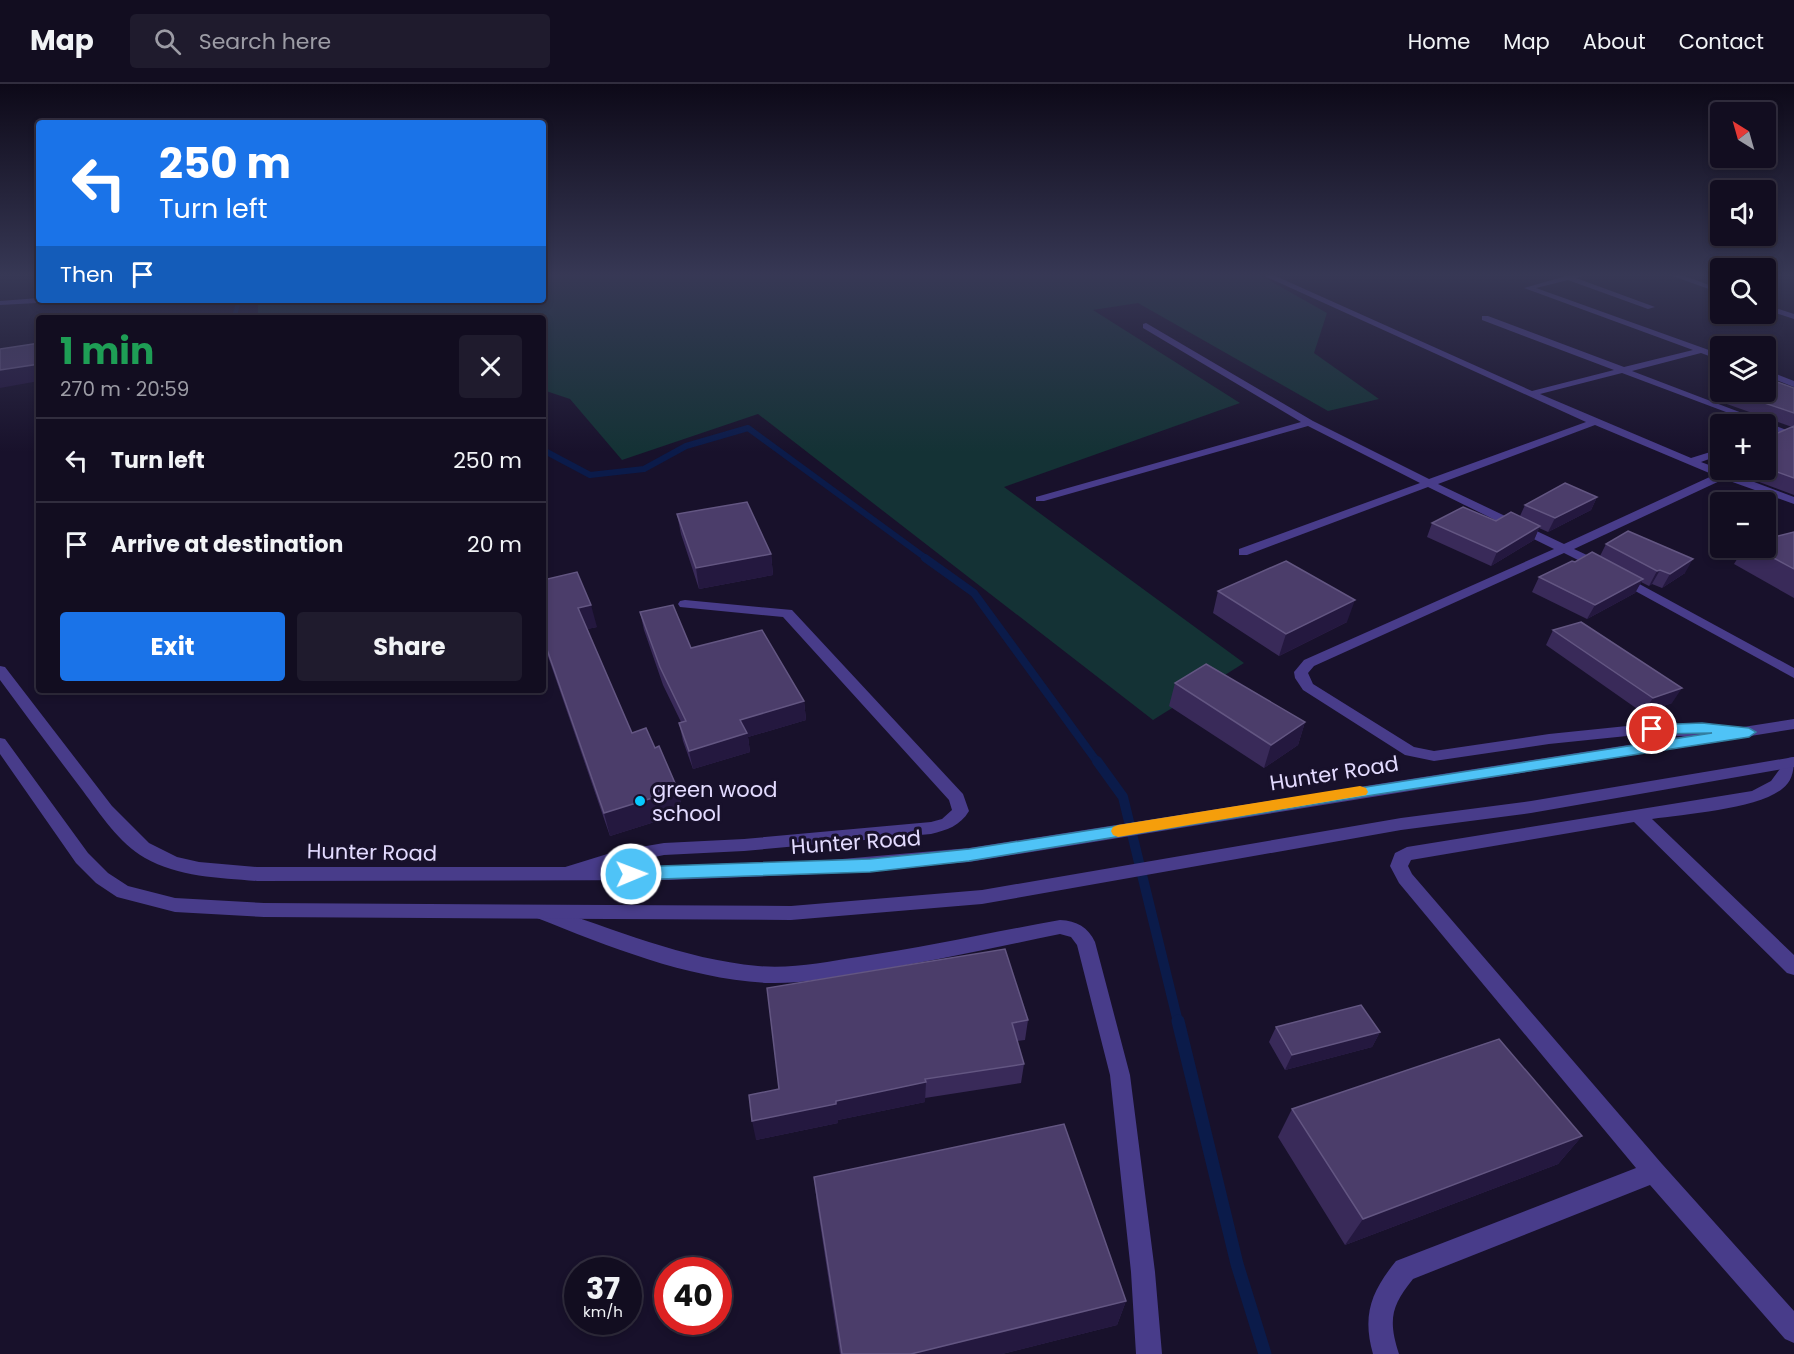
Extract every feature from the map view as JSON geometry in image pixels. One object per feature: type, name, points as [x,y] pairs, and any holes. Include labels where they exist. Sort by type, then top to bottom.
[{"type":"street","points":[[1158,333],[1309,423],[1428,483],[1566,548],[1794,674]]},
{"type":"street","points":[[1398,333],[1530,394],[1710,471]]},
{"type":"street","points":[[1526,333],[1789,430]]},
{"type":"street","points":[[1655,333],[1710,353]]},
{"type":"street","points":[[1530,394],[1702,350]]},
{"type":"street","points":[[1776,378],[1794,384]]},
{"type":"street","points":[[1243,552],[1595,422]]},
{"type":"street","points":[[1040,499],[1309,423]]},
{"type":"street","points":[[1690,462],[1710,455]]},
{"type":"street","points":[[1712,480],[1309,663],[1301,672],[1308,687],[1410,752],[1423,755],[1434,756],[1652,729],[1702,728],[1749,732]]},
{"type":"street","points":[[1733,480],[1794,501]]},
{"type":"street","points":[[562,875],[617,858],[664,849],[744,845],[931,828],[956,819],[961,812],[957,798],[787,613],[685,604]]},
{"type":"street","name":"Hunter Road","points":[[0,670],[111,816],[148,852],[173,864],[256,873],[562,875],[870,866],[969,855],[1794,724]]},
{"type":"street","points":[[0,743],[82,858],[102,878],[123,892],[175,905],[264,910],[543,913],[791,913],[982,897],[1401,824],[1531,807],[1794,762]]},
{"type":"street","points":[[1794,762],[1777,785],[1755,796],[1407,854],[1401,858],[1399,866],[1405,878],[1654,1172],[1794,1330]]},
{"type":"street","points":[[1637,815],[1794,967]]},
{"type":"street","points":[[543,913],[658,955],[759,975],[810,973],[887,961],[1060,927],[1070,927],[1078,932],[1089,952],[1119,1075],[1143,1272],[1149,1354]]},
{"type":"street","points":[[1386,1354],[1382,1343],[1379,1311],[1389,1288],[1405,1270],[1654,1172]]},
{"type":"green space","points":[[546,333],[1130,333],[1240,403],[1004,487],[1244,663],[1153,720],[758,414],[622,460],[570,399],[546,391]]},
{"type":"green space","points":[[1191,333],[1320,333],[1314,353],[1379,399],[1328,411]]},
{"type":"building","points":[[36,343],[36,364],[0,370],[0,349]]},
{"type":"building","points":[[1776,382],[1794,388],[1794,413],[1762,402],[1776,402]]},
{"type":"building","points":[[1794,426],[1794,478],[1776,472],[1776,434]]},
{"type":"building","points":[[1565,483],[1597,497],[1555,518],[1525,505]]},
{"type":"building","points":[[747,502],[771,554],[696,568],[677,514]]},
{"type":"building","points":[[1463,507],[1496,521],[1511,512],[1540,526],[1497,552],[1432,523]]},
{"type":"building","points":[[1628,531],[1693,559],[1670,574],[1657,571],[1606,544]]},
{"type":"building","points":[[1794,532],[1794,569],[1774,558],[1776,558],[1776,536]]},
{"type":"building","points":[[1592,552],[1643,579],[1595,605],[1539,577],[1572,561],[1575,562]]},
{"type":"building","points":[[1286,561],[1355,600],[1286,634],[1218,591]]},
{"type":"building","points":[[577,572],[591,605],[578,608],[632,733],[646,728],[655,748],[659,746],[678,790],[604,813],[546,647],[546,579]]},
{"type":"building","points":[[673,605],[691,648],[762,630],[804,701],[740,720],[747,733],[689,751],[679,723],[686,721],[660,667],[640,612]]},
{"type":"building","points":[[1581,622],[1682,688],[1653,698],[1553,630]]},
{"type":"building","points":[[1206,664],[1305,722],[1271,745],[1175,683]]},
{"type":"building","points":[[1005,949],[1028,1020],[1012,1023],[1024,1064],[925,1079],[926,1082],[836,1101],[836,1104],[752,1121],[749,1095],[779,1089],[767,988]]},
{"type":"building","points":[[1361,1005],[1380,1032],[1292,1055],[1276,1027]]},
{"type":"building","points":[[1499,1039],[1582,1136],[1363,1219],[1292,1109]]},
{"type":"building","points":[[1064,1124],[1126,1301],[911,1354],[842,1354],[814,1177]]},
{"type":"waterway","points":[[546,452],[590,475],[644,469],[686,446],[748,428],[927,559]]},
{"type":"waterway","points":[[925,558],[974,593],[1098,763]]},
{"type":"waterway","points":[[1097,761],[1123,797],[1178,1022]]},
{"type":"waterway","points":[[1178,1021],[1237,1264],[1265,1354]]},
{"type":"slow traffic","points":[[1118,831],[1360,792]]},
{"type":"place","name":"green wood school","points":[[640,801]]},
{"type":"route","points":[[631,874],[870,866],[969,855],[1749,732],[1702,728],[1652,729]]}]
